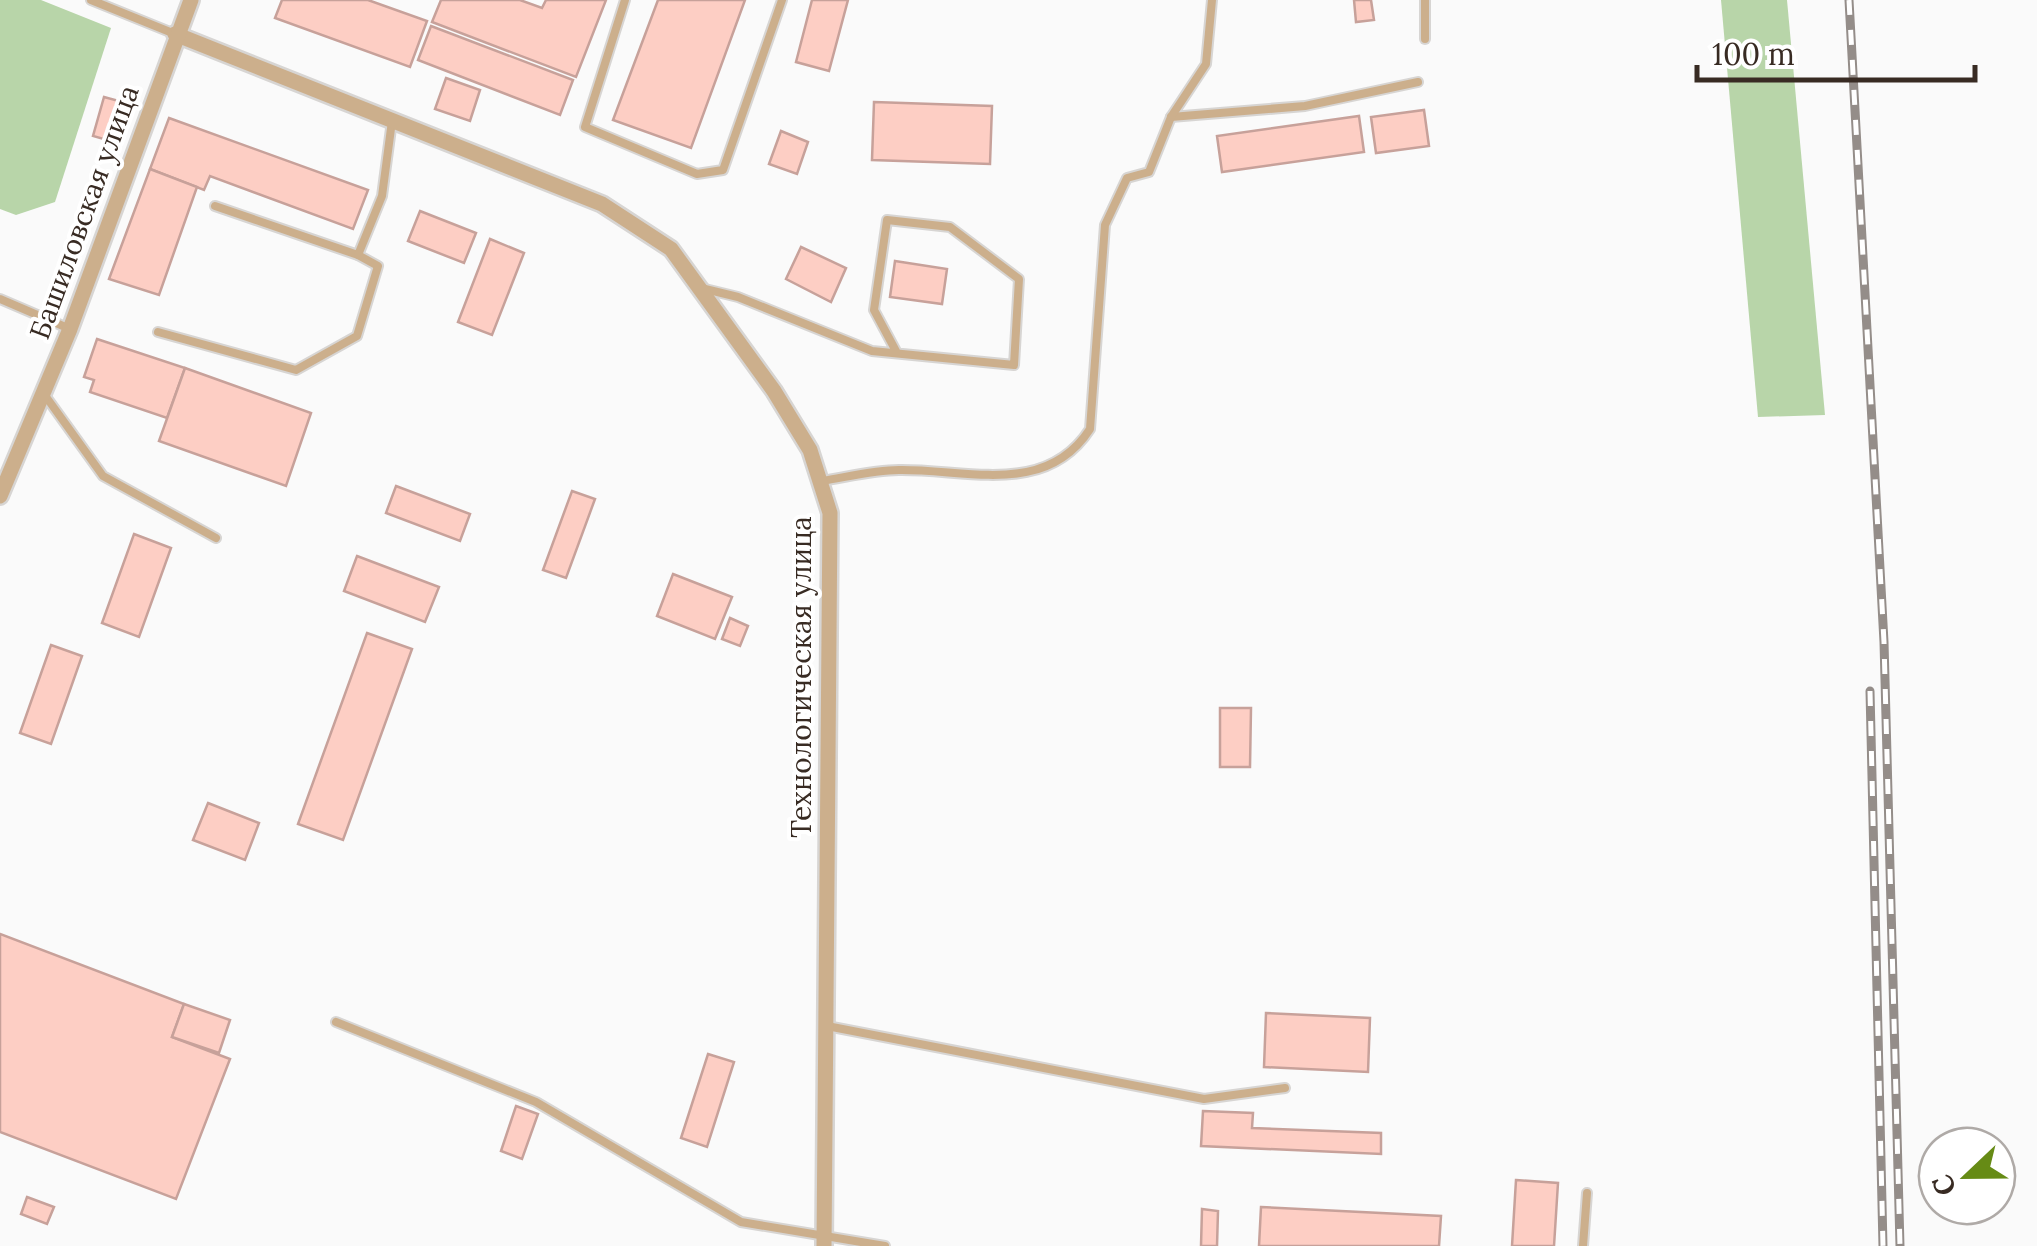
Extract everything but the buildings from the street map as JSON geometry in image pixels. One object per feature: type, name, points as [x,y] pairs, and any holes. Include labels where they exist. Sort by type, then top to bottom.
[{"type":"street","name":"Башиловская улица","points":[[0,496],[70,329],[174,34],[190,0]]},
{"type":"street","name":"Технологическая улица","points":[[174,34],[602,204],[671,249],[774,390],[822,481],[830,513],[824,1242]]},
{"type":"lane","name":"Технологическая улица","points":[[90,0],[174,34]]},
{"type":"lane","points":[[625,0],[585,127],[697,174],[723,170],[782,0]]},
{"type":"lane","points":[[822,481],[896,470],[1026,474],[1056,465],[1076,450],[1090,429],[1105,225],[1127,178],[1149,172],[1171,117],[1206,64],[1212,0]]},
{"type":"lane","points":[[1425,0],[1425,39]]},
{"type":"lane","points":[[1171,117],[1304,106],[1418,82]]},
{"type":"lane","points":[[358,256],[382,196],[392,121]]},
{"type":"lane","points":[[158,332],[296,370],[356,336],[378,266],[215,206]]},
{"type":"lane","points":[[702,288],[738,298],[872,351],[1014,366],[1019,279],[950,227],[888,220],[874,310],[897,353]]},
{"type":"lane","points":[[0,299],[70,329]]},
{"type":"lane","points":[[44,394],[104,476],[216,538]]},
{"type":"lane","points":[[336,1022],[536,1102],[741,1222],[824,1242],[885,1246]]},
{"type":"lane","points":[[823,1025],[1204,1098],[1285,1088]]},
{"type":"lane","points":[[1583,1246],[1587,1193]]},
{"type":"green space","points":[[0,0],[41,0],[111,28],[55,202],[16,215],[0,209]]},
{"type":"green space","points":[[1721,0],[1787,0],[1825,415],[1758,417]]},
{"type":"railway","points":[[1849,0],[1884,642],[1900,1246]]},
{"type":"railway","points":[[1870,691],[1883,1246]]}]
